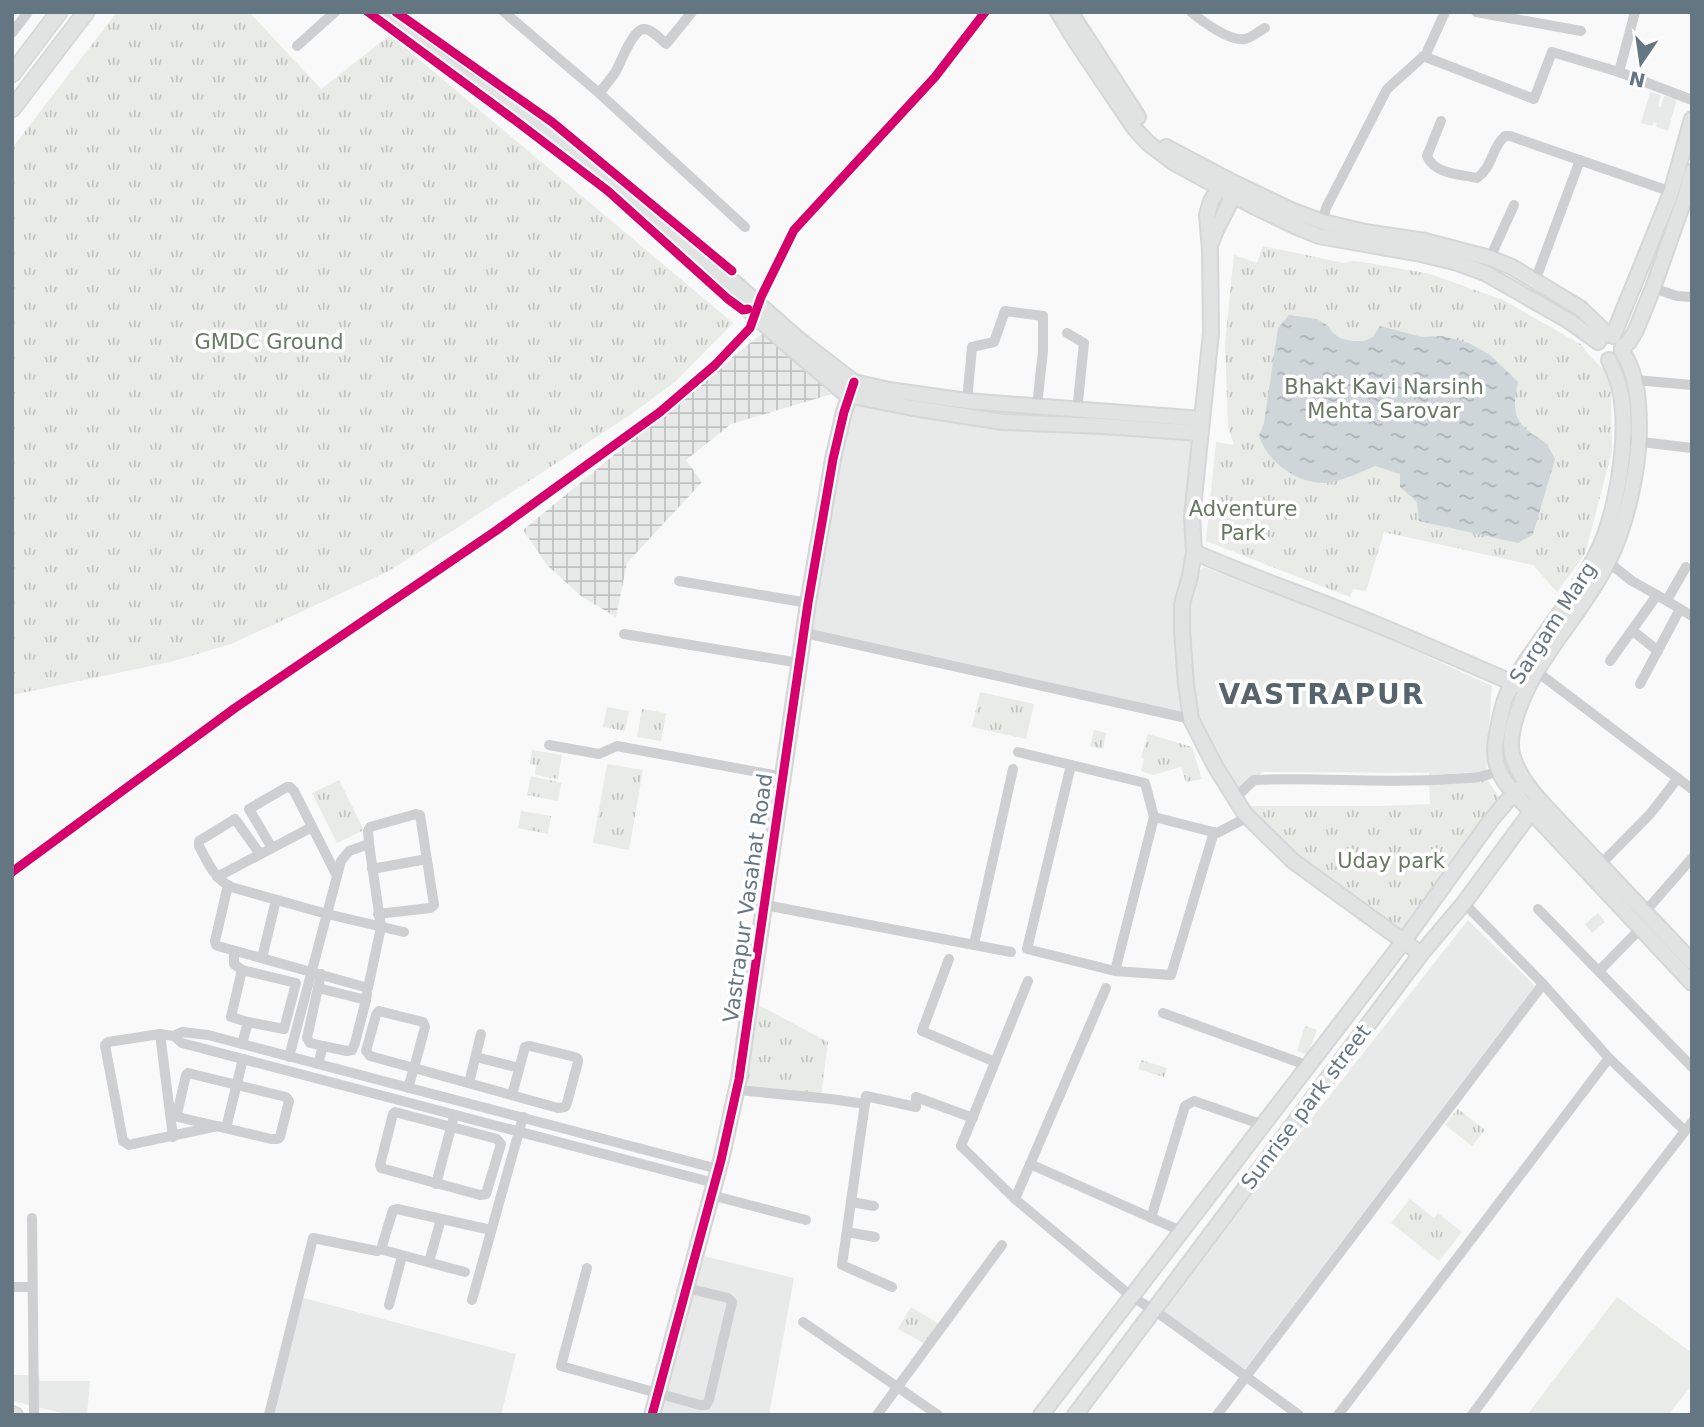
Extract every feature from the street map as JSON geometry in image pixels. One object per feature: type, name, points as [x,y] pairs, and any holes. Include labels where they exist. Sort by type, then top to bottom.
[{"type":"main road","points":[[12,74],[59,12]]},
{"type":"main road","points":[[12,109],[86,12]]},
{"type":"street","points":[[12,33],[28,12]]},
{"type":"street","points":[[297,47],[335,12]]},
{"type":"street","points":[[374,12],[579,163],[756,309],[797,338],[851,389],[913,408],[1003,422],[1201,426]]},
{"type":"street","points":[[389,12],[573,145],[692,245],[756,309]]},
{"type":"street","points":[[504,12],[599,93],[745,227]]},
{"type":"street","points":[[599,93],[615,73],[638,32],[644,29],[650,31],[666,44],[692,12]]},
{"type":"street","points":[[12,872],[235,708],[497,530],[660,412],[733,347],[750,328],[756,309],[794,230],[935,77],[985,12]]},
{"type":"street","name":"Sargam Marg","points":[[1058,12],[1135,129],[1160,153],[1201,178],[1293,211],[1321,229],[1458,262],[1504,282],[1569,321],[1613,342]]},
{"type":"street","name":"Sargam Marg","points":[[1070,12],[1153,136],[1255,207],[1299,228],[1365,232],[1425,241],[1490,258],[1512,267],[1580,308],[1629,362],[1638,398],[1631,441],[1604,537],[1596,556],[1501,715],[1495,754],[1498,770],[1520,789],[1640,929],[1692,983]]},
{"type":"street","points":[[1191,12],[1204,23],[1232,37],[1245,39],[1265,28]]},
{"type":"street","points":[[1321,229],[1326,208],[1387,89],[1426,54],[1445,12]]},
{"type":"street","points":[[1476,12],[1522,16],[1581,31]]},
{"type":"street","points":[[1619,72],[1635,12]]},
{"type":"street","points":[[1423,56],[1535,99],[1552,52],[1619,72],[1692,100]]},
{"type":"street","points":[[1609,360],[1618,356],[1613,342],[1683,196],[1692,120]]},
{"type":"street","points":[[1441,121],[1427,156],[1436,169],[1477,178],[1485,172],[1500,140],[1510,136],[1683,196]]},
{"type":"street","points":[[1535,281],[1580,160]]},
{"type":"street","points":[[1613,342],[1629,342],[1636,330],[1692,173]]},
{"type":"street","points":[[1201,178],[1208,186],[1210,201],[1207,215],[1211,333],[1192,517],[1194,552],[1182,604],[1184,657],[1191,719],[1215,766],[1248,817],[1293,861],[1421,954]]},
{"type":"street","points":[[1210,201],[1228,186]]},
{"type":"street","points":[[1210,250],[1222,216],[1228,186]]},
{"type":"street","points":[[1490,258],[1514,205]]},
{"type":"street","points":[[1222,216],[1235,206],[1255,207]]},
{"type":"street","points":[[1504,282],[1512,267]]},
{"type":"street","points":[[1653,288],[1677,296],[1692,296]]},
{"type":"street","points":[[967,401],[972,346],[994,342],[1005,311],[1043,316],[1043,351],[1037,406]]},
{"type":"street","points":[[1067,333],[1084,343],[1077,411]]},
{"type":"street","name":"Sargam Marg","points":[[1520,789],[1511,751],[1519,686],[1536,671],[1596,583],[1608,562],[1627,513],[1631,441],[1617,377],[1609,360],[1603,358],[1598,351],[1613,342]]},
{"type":"street","points":[[1635,380],[1692,385]]},
{"type":"street","points":[[851,389],[889,390],[967,401],[1077,411],[1150,414],[1201,426]]},
{"type":"street","name":"Vastrapur Vasahat Road","points":[[652,1415],[737,1090],[808,603],[833,459],[851,389]]},
{"type":"street","points":[[1631,441],[1692,448]]},
{"type":"street","points":[[1194,552],[1245,575],[1371,622],[1519,686]]},
{"type":"street","points":[[1608,562],[1632,581],[1692,616]]},
{"type":"street","points":[[1610,661],[1686,567]]},
{"type":"street","points":[[679,581],[808,603]]},
{"type":"street","points":[[1640,684],[1680,608]]},
{"type":"street","points":[[1633,631],[1658,651]]},
{"type":"street","points":[[805,632],[1191,719]]},
{"type":"street","points":[[624,634],[800,663]]},
{"type":"street","points":[[1536,671],[1692,789]]},
{"type":"street","points":[[549,745],[599,754],[617,746],[784,776]]},
{"type":"street","points":[[1018,752],[1145,783],[1154,817],[1115,971]]},
{"type":"street","points":[[1071,765],[1027,949],[1115,971],[1171,975],[1214,832]]},
{"type":"street","points":[[974,944],[1013,769]]},
{"type":"street","points":[[1235,799],[1254,780],[1291,778],[1420,782],[1487,777],[1498,770]]},
{"type":"street","points":[[1600,865],[1651,813],[1678,778]]},
{"type":"street","points":[[272,848],[249,809],[287,787],[293,789],[337,876]]},
{"type":"street","points":[[1041,1415],[1403,942],[1491,820],[1520,789]]},
{"type":"street","name":"Sargam Marg","points":[[1536,808],[1600,865],[1692,962]]},
{"type":"street","name":"Sunrise park street","points":[[1075,1415],[1421,954],[1464,903],[1536,808]]},
{"type":"street","points":[[316,973],[318,988],[307,1038],[310,1043],[352,1050],[382,927],[378,914],[368,831],[370,827],[418,814],[421,818],[434,905],[430,908],[378,914]]},
{"type":"street","points":[[1154,817],[1217,832],[1248,817]]},
{"type":"street","points":[[260,854],[237,820],[198,843],[216,877],[228,886],[404,932]]},
{"type":"street","points":[[216,877],[312,827]]},
{"type":"street","points":[[289,1057],[316,973],[327,914],[341,861],[346,853],[369,844]]},
{"type":"street","points":[[1645,912],[1692,858]]},
{"type":"street","points":[[372,869],[428,859]]},
{"type":"street","points":[[228,886],[215,941],[218,946],[368,988]]},
{"type":"street","points":[[262,958],[276,900]]},
{"type":"street","points":[[1464,903],[1543,984],[1609,1059],[1685,1131]]},
{"type":"street","points":[[765,905],[1011,952]]},
{"type":"street","points":[[1538,909],[1692,1067]]},
{"type":"street","points":[[1599,971],[1640,929]]},
{"type":"street","points":[[234,950],[234,964],[242,970],[296,984],[284,1029],[231,1017],[242,970]]},
{"type":"street","points":[[949,958],[922,1031],[995,1062]]},
{"type":"street","points":[[1028,981],[961,1146],[1015,1199],[1132,1297],[1299,1415]]},
{"type":"street","points":[[1217,1415],[1543,984]]},
{"type":"street","points":[[318,988],[366,1000]]},
{"type":"street","points":[[1015,1199],[1106,988]]},
{"type":"street","points":[[408,1088],[414,1068],[425,1027],[424,1022],[382,1011],[377,1013],[366,1047],[367,1055],[414,1068],[469,1083],[558,1108],[565,1107],[578,1062],[575,1057],[528,1046],[524,1049],[512,1095]]},
{"type":"street","points":[[1163,1013],[1309,1066]]},
{"type":"street","points":[[242,1044],[248,1022]]},
{"type":"street","points":[[174,1036],[182,1032],[208,1035],[523,1117],[714,1182],[806,1220]]},
{"type":"street","points":[[160,1034],[173,1137]]},
{"type":"street","points":[[222,1127],[129,1145],[123,1141],[104,1047],[107,1043],[160,1034],[174,1036],[182,1043],[714,1182]]},
{"type":"street","points":[[469,1083],[481,1034]]},
{"type":"street","points":[[318,1064],[323,1046]]},
{"type":"street","points":[[476,1057],[519,1068]]},
{"type":"street","points":[[222,1127],[243,1059]]},
{"type":"street","points":[[1338,1415],[1609,1059]]},
{"type":"street","points":[[186,1074],[237,1085],[288,1099],[278,1139],[178,1116],[186,1074]]},
{"type":"street","points":[[737,1090],[865,1104]]},
{"type":"street","points":[[892,1287],[842,1265],[866,1096],[916,1107],[916,1097],[973,1118]]},
{"type":"street","points":[[1151,1218],[1185,1107],[1194,1101],[1263,1125]]},
{"type":"street","points":[[404,1114],[407,1102]]},
{"type":"street","points":[[393,1114],[404,1114],[497,1139],[501,1144],[486,1194],[480,1195],[381,1168],[393,1114]]},
{"type":"street","points":[[436,1184],[455,1115]]},
{"type":"street","points":[[472,1300],[523,1117]]},
{"type":"street","points":[[1472,1415],[1590,1254],[1692,1122]]},
{"type":"street","points":[[1030,1164],[1181,1231]]},
{"type":"street","points":[[851,1202],[874,1206]]},
{"type":"street","points":[[465,1272],[385,1251],[382,1248],[393,1210],[491,1230]]},
{"type":"street","points":[[32,1218],[34,1415]]},
{"type":"street","points":[[429,1262],[441,1219]]},
{"type":"street","points":[[847,1231],[875,1237]]},
{"type":"street","points":[[269,1415],[313,1238],[377,1251]]},
{"type":"street","points":[[877,1415],[1002,1245]]},
{"type":"street","points":[[389,1305],[402,1256]]},
{"type":"street","points":[[587,1268],[561,1366],[657,1394],[706,1405],[732,1302],[728,1298],[685,1288]]},
{"type":"street","points":[[12,1287],[32,1287]]},
{"type":"street","points":[[803,1322],[938,1415]]},
{"type":"shaded area","points":[[1650,92],[1661,95],[1658,106],[1661,107],[1664,96],[1677,99],[1668,131],[1656,127],[1657,123],[1654,122],[1652,126],[1641,123]]},
{"type":"shaded area","points":[[762,333],[832,394],[731,424],[686,460],[702,482],[627,563],[616,617],[582,597],[547,565],[523,530]]},
{"type":"shaded area","points":[[852,387],[1199,422],[1188,576],[1189,717],[808,630]]},
{"type":"shaded area","points":[[1204,567],[1381,635],[1492,686],[1486,776],[1429,780],[1429,773],[1262,772],[1236,797],[1194,718],[1185,628],[1193,576]]},
{"type":"shaded area","points":[[1598,913],[1605,922],[1592,933],[1585,924]]},
{"type":"shaded area","points":[[1468,920],[1535,986],[1244,1370],[1161,1310]]},
{"type":"shaded area","points":[[700,1255],[794,1278],[769,1415],[657,1415]]},
{"type":"shaded area","points":[[300,1297],[516,1354],[501,1415],[270,1415]]},
{"type":"shaded area","points":[[12,1375],[39,1375],[40,1381],[90,1381],[87,1415],[70,1415],[12,1401]]},
{"type":"green space","name":"GMDC Ground","points":[[117,12],[249,12],[321,89],[390,35],[733,323],[675,382],[630,415],[387,572],[231,644],[170,662],[12,695],[12,148]]},
{"type":"green space","name":"Bhakt Kavi Narsinh Mehta Sarovar","points":[[1263,246],[1344,263],[1363,262],[1430,274],[1503,300],[1582,345],[1606,372],[1611,389],[1612,451],[1585,554],[1557,592],[1533,565],[1384,532],[1366,591],[1353,589],[1350,597],[1206,541],[1216,442],[1234,445],[1228,427],[1225,343],[1234,255],[1257,263]]},
{"type":"green space","points":[[980,692],[1034,704],[1026,739],[972,727]]},
{"type":"green space","points":[[607,707],[629,711],[625,731],[603,727]]},
{"type":"green space","points":[[642,709],[666,713],[661,741],[637,737]]},
{"type":"green space","points":[[1094,730],[1106,733],[1103,749],[1090,746]]},
{"type":"green space","points":[[1148,734],[1192,747],[1202,779],[1186,782],[1181,767],[1153,775],[1141,771],[1144,759],[1141,757]]},
{"type":"green space","points":[[532,750],[562,755],[558,779],[535,775],[536,765],[530,764]]},
{"type":"green space","points":[[607,764],[643,770],[629,850],[593,843]]},
{"type":"green space","points":[[531,776],[561,783],[558,801],[527,795]]},
{"type":"green space","name":"Uday park","points":[[1486,778],[1503,803],[1403,939],[1295,860],[1241,806],[1430,804],[1429,782]]},
{"type":"green space","points":[[339,780],[364,830],[337,843],[312,793]]},
{"type":"green space","points":[[521,811],[551,816],[548,834],[518,828]]},
{"type":"green space","points":[[751,1001],[828,1042],[821,1096],[745,1094]]},
{"type":"green space","points":[[1305,1026],[1317,1030],[1308,1055],[1297,1051]]},
{"type":"green space","points":[[1141,1060],[1167,1068],[1164,1077],[1138,1069]]},
{"type":"green space","points":[[1458,1109],[1485,1130],[1472,1146],[1445,1125]]},
{"type":"green space","points":[[1410,1199],[1434,1218],[1438,1213],[1462,1232],[1439,1261],[1391,1223]]},
{"type":"green space","points":[[1617,1297],[1692,1353],[1692,1385],[1668,1415],[1527,1415]]},
{"type":"green space","points":[[911,1307],[939,1324],[927,1345],[898,1329]]},
{"type":"water","points":[[1289,315],[1317,319],[1340,338],[1352,341],[1364,341],[1373,337],[1380,326],[1422,337],[1442,336],[1469,343],[1490,355],[1518,382],[1515,397],[1517,417],[1525,429],[1545,442],[1555,459],[1533,534],[1518,543],[1419,521],[1417,502],[1400,487],[1400,474],[1375,466],[1342,479],[1322,483],[1302,479],[1275,462],[1259,436],[1264,423],[1278,328]]},
{"type":"cycle path","points":[[368,12],[608,191],[728,299],[743,310],[748,309]]},
{"type":"cycle path","points":[[396,12],[552,122],[732,271]]},
{"type":"cycle path","points":[[12,872],[235,708],[497,530],[660,412],[715,365],[750,328],[761,297],[794,230],[935,77],[985,12]]},
{"type":"cycle path","points":[[652,1415],[721,1160],[739,1079],[808,603],[833,459],[854,382]]},
{"type":"district","name":"VASTRAPUR","points":[[1322,694]]},
{"type":"park label","name":"Adventure Park","points":[[1243,521]]}]
